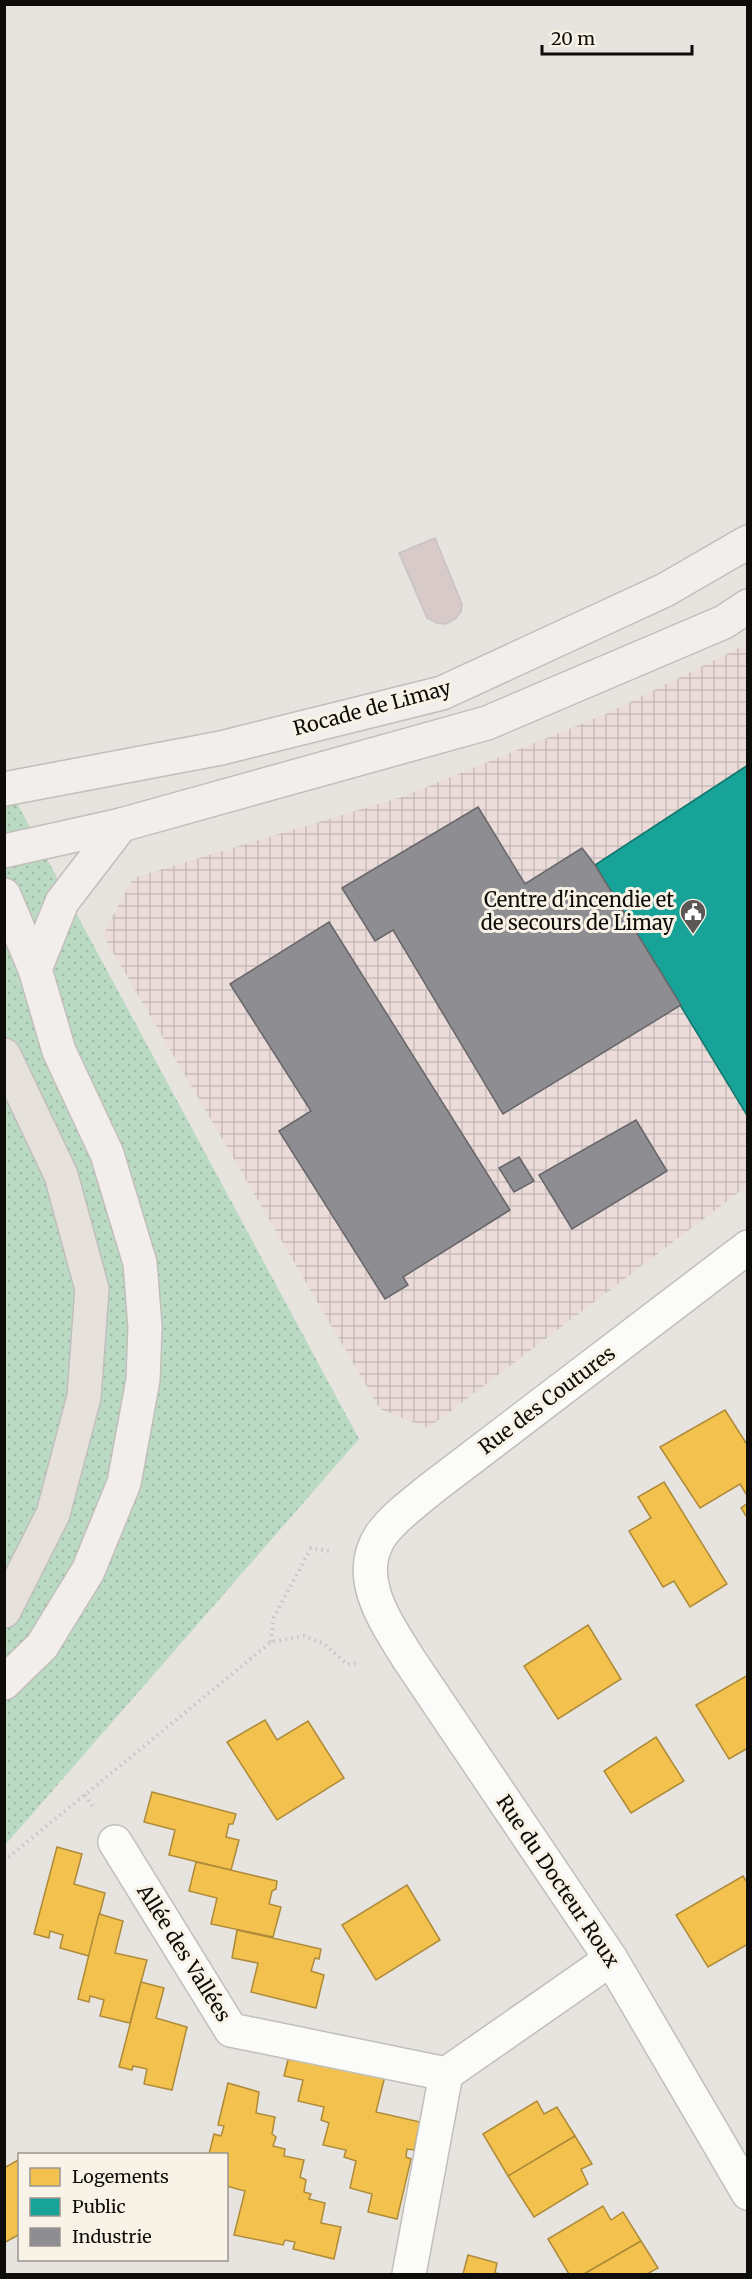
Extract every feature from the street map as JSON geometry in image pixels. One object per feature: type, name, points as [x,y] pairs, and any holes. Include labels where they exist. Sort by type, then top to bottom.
[{"type":"main road","name":"Rocade de Limay","points":[[4,789],[221,748],[442,693],[664,590],[747,542]]},
{"type":"main road","points":[[4,852],[121,825],[487,723],[724,621],[747,606]]},
{"type":"main road","points":[[35,969],[62,902],[121,825]]},
{"type":"main road","points":[[4,895],[35,969],[59,1051],[106,1154],[140,1263],[145,1327],[143,1380],[124,1483],[88,1572],[42,1646],[4,1683]]},
{"type":"main road","points":[[4,1055],[61,1175],[92,1289],[84,1397],[53,1514],[4,1611]]},
{"type":"street","name":"Rue des Coutures","points":[[371,1564],[382,1533],[424,1495],[747,1247]]},
{"type":"street","name":"Rue du Docteur Roux","points":[[371,1564],[376,1605],[408,1658],[611,1959],[747,2193]]},
{"type":"street","name":"Allée des Vallées","points":[[115,1842],[231,2030],[446,2074]]},
{"type":"street","points":[[409,2274],[446,2074],[611,1959]]},
{"type":"path","points":[[270,1642],[274,1617],[311,1548],[371,1564]]},
{"type":"path","points":[[4,1861],[270,1642],[304,1635],[323,1643],[347,1664],[408,1658]]},
{"type":"shaded area","points":[[747,644],[747,1186],[428,1428],[380,1409],[103,935],[133,878],[402,797],[606,714]]},
{"type":"green space","points":[[4,779],[359,1439],[5,1845],[4,1845]]},
{"type":"building: Logements","points":[[725,1410],[748,1446],[748,1497],[740,1484],[700,1508],[660,1447]]},
{"type":"building: Logements","points":[[664,1482],[727,1584],[690,1607],[674,1581],[663,1587],[629,1531],[651,1518],[638,1497]]},
{"type":"building: Logements","points":[[748,1503],[748,1519],[741,1508]]},
{"type":"building: Logements","points":[[588,1625],[621,1679],[558,1719],[524,1666]]},
{"type":"building: Logements","points":[[748,1675],[748,1748],[729,1759],[696,1705]]},
{"type":"building: Logements","points":[[265,1720],[277,1740],[308,1721],[344,1778],[277,1820],[227,1742]]},
{"type":"building: Logements","points":[[656,1737],[684,1781],[631,1813],[604,1771]]},
{"type":"building: Logements","points":[[152,1792],[236,1814],[233,1824],[229,1824],[226,1837],[239,1840],[231,1870],[169,1855],[175,1830],[144,1822]]},
{"type":"building: Logements","points":[[57,1847],[82,1854],[74,1884],[105,1893],[89,1956],[60,1948],[63,1935],[50,1931],[49,1938],[34,1934]]},
{"type":"building: Logements","points":[[196,1862],[277,1881],[269,1904],[281,1907],[273,1937],[211,1924],[217,1898],[189,1891]]},
{"type":"building: Logements","points":[[743,1876],[748,1884],[748,1944],[708,1967],[676,1915]]},
{"type":"building: Logements","points":[[407,1885],[440,1940],[376,1980],[342,1925]]},
{"type":"building: Logements","points":[[99,1914],[123,1921],[115,1953],[147,1960],[130,2023],[100,2016],[104,2000],[90,1996],[89,2002],[78,1999]]},
{"type":"building: Logements","points":[[237,1930],[321,1949],[319,1959],[315,1958],[311,1971],[324,1975],[316,2008],[251,1992],[258,1963],[232,1958]]},
{"type":"building: Logements","points":[[141,1982],[164,1988],[156,2018],[187,2027],[172,2090],[144,2084],[147,2069],[133,2066],[132,2070],[119,2067]]},
{"type":"building: Logements","points":[[292,2044],[387,2068],[376,2112],[420,2122],[414,2150],[407,2149],[406,2157],[411,2159],[397,2219],[368,2212],[372,2194],[350,2188],[356,2161],[344,2157],[346,2150],[323,2145],[329,2123],[321,2120],[324,2107],[298,2101],[303,2080],[284,2076]]},
{"type":"building: Logements","points":[[228,2083],[259,2092],[256,2113],[275,2117],[272,2134],[276,2137],[273,2146],[285,2149],[284,2156],[304,2160],[300,2177],[306,2180],[304,2192],[311,2194],[309,2199],[325,2203],[321,2223],[341,2227],[334,2259],[293,2249],[295,2242],[285,2240],[283,2245],[234,2235],[245,2191],[228,2187],[228,2153],[209,2153],[214,2134],[221,2136],[224,2126],[218,2125]]},
{"type":"building: Logements","points":[[537,2101],[544,2114],[557,2107],[575,2136],[508,2176],[483,2134]]},
{"type":"building: Logements","points":[[575,2136],[592,2164],[581,2169],[588,2184],[534,2217],[508,2176]]},
{"type":"building: Logements","points":[[18,2160],[18,2235],[4,2243],[4,2168]]},
{"type":"building: Logements","points":[[603,2206],[611,2220],[623,2212],[641,2241],[584,2274],[569,2274],[548,2239]]},
{"type":"building: Logements","points":[[641,2241],[658,2268],[647,2274],[584,2274]]},
{"type":"building: Logements","points":[[468,2255],[497,2263],[495,2273],[502,2274],[463,2274]]},
{"type":"building: Public","name":"Centre d'incendie et de secours de Limay","points":[[748,765],[748,1117],[595,865]]},
{"type":"building: Industrie","points":[[478,807],[525,884],[582,848],[595,865],[681,1005],[503,1114],[393,930],[375,941],[342,888]]},
{"type":"building: Industrie","points":[[329,922],[510,1210],[403,1277],[408,1285],[385,1299],[279,1131],[311,1111],[230,984]]},
{"type":"building: Industrie","points":[[636,1120],[667,1171],[572,1229],[539,1175]]},
{"type":"building: Industrie","points":[[519,1157],[534,1181],[514,1192],[499,1168]]},
{"type":"building: Autres","points":[[435,538],[462,604],[461,612],[446,624],[427,618],[399,553]]},
{"type":"place","name":"Centre d'incendie et de secours de Limay","points":[[693,935]]}]
